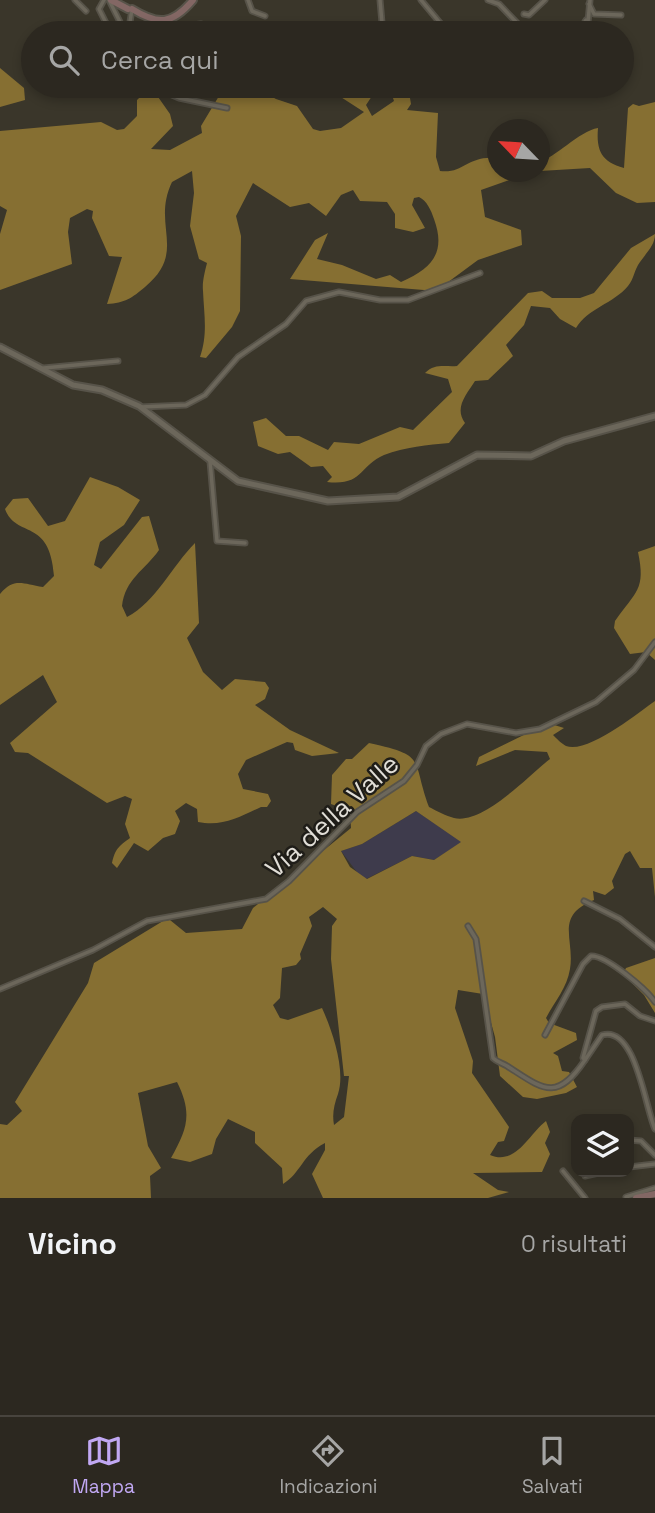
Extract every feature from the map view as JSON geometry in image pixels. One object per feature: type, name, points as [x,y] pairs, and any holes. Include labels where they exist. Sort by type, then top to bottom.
[{"type":"main road","points":[[108,0],[154,21],[174,18],[193,1]]},
{"type":"main road","points":[[636,1198],[655,1194]]},
{"type":"street","points":[[75,0],[86,11]]},
{"type":"street","points":[[105,21],[99,9],[108,0],[119,21]]},
{"type":"street","points":[[248,0],[252,10],[265,16]]},
{"type":"street","points":[[380,0],[382,21]]},
{"type":"street","points":[[421,0],[438,21]]},
{"type":"street","points":[[488,0],[499,4],[516,21]]},
{"type":"street","points":[[524,14],[530,14],[545,0]]},
{"type":"street","points":[[587,21],[589,2]]},
{"type":"street","points":[[589,2],[594,14],[621,15]]},
{"type":"street","points":[[131,9],[132,21]]},
{"type":"street","points":[[584,21],[587,15]]},
{"type":"street","points":[[179,98],[227,108]]},
{"type":"street","points":[[139,407],[186,405],[205,395],[238,357],[286,324],[306,301],[323,295],[348,293],[380,300],[408,300],[480,273]]},
{"type":"street","points":[[0,347],[71,384],[102,390],[139,407],[234,479],[250,485],[290,490],[326,501],[392,499],[408,494],[475,456],[532,456],[570,439],[655,416]]},
{"type":"street","points":[[44,368],[118,361]]},
{"type":"street","points":[[210,459],[217,541],[245,542]]},
{"type":"street","name":"Via della Valle","points":[[0,989],[63,960],[93,950],[147,921],[266,899],[289,881],[359,810],[404,781],[416,767],[425,747],[441,734],[467,724],[516,733],[540,729],[596,702],[634,670],[655,642]]},
{"type":"street","points":[[584,901],[617,917],[655,947]]},
{"type":"street","points":[[467,926],[476,939],[489,1051],[494,1059],[533,1085],[551,1088],[568,1081],[586,1060],[599,1037],[607,1033],[617,1038],[634,1057],[655,1129]]},
{"type":"street","points":[[545,1035],[583,962],[591,956],[603,958],[640,984],[655,1002]]},
{"type":"street","points":[[586,1060],[583,1057],[596,1012],[600,1007],[626,1004],[640,1016],[655,1021]]},
{"type":"street","points":[[634,1140],[641,1141],[655,1155]]},
{"type":"street","points":[[634,1166],[655,1164]]},
{"type":"street","points":[[563,1171],[584,1198]]},
{"type":"street","points":[[626,1197],[655,1188]]},
{"type":"shaded area","points":[[0,68],[21,86],[21,98],[25,100],[0,107]]},
{"type":"shaded area","points":[[139,98],[159,98],[170,114],[173,126],[151,149],[170,150],[202,133],[201,126],[218,98],[274,98],[297,106],[313,129],[320,131],[341,128],[364,112],[342,98],[371,98],[366,105],[372,116],[394,101],[393,98],[410,98],[411,104],[407,110],[438,113],[436,157],[440,171],[455,170],[487,158],[487,182],[504,182],[481,190],[485,217],[521,230],[522,245],[478,260],[436,291],[290,279],[315,240],[328,233],[317,259],[342,265],[376,279],[390,275],[401,282],[421,271],[434,258],[438,241],[433,216],[424,201],[419,197],[414,198],[412,205],[425,228],[413,232],[395,228],[395,214],[387,202],[360,201],[353,190],[341,195],[326,216],[309,203],[290,207],[253,183],[236,216],[241,236],[240,311],[232,327],[206,358],[200,357],[205,332],[203,288],[207,263],[199,259],[190,226],[194,193],[192,171],[172,182],[167,198],[167,250],[164,262],[158,274],[132,297],[107,304],[122,257],[109,256],[92,218],[93,211],[87,209],[70,218],[68,232],[72,264],[0,290],[0,234],[7,210],[0,206],[0,131],[101,122],[117,130],[124,129],[137,116]]},
{"type":"shaded area","points":[[655,102],[655,202],[637,203],[616,193],[590,168],[550,170],[550,156],[583,134],[598,128],[598,143],[602,154],[610,162],[624,168],[628,108],[633,104],[639,106]]},
{"type":"shaded area","points":[[655,234],[652,245],[628,286],[587,316],[576,328],[560,319],[550,308],[531,306],[524,325],[506,345],[513,356],[488,380],[475,381],[465,396],[461,412],[465,423],[449,443],[408,448],[384,455],[354,478],[339,482],[327,482],[332,477],[323,466],[311,467],[290,452],[278,454],[258,446],[253,422],[266,418],[286,436],[299,436],[328,450],[334,442],[359,444],[400,427],[413,430],[452,392],[448,379],[425,373],[436,367],[457,366],[528,293],[542,291],[552,298],[580,298],[594,293],[631,248]]},
{"type":"shaded area","points":[[90,477],[118,487],[140,500],[124,525],[100,542],[94,565],[101,569],[142,517],[149,516],[159,550],[127,589],[122,606],[127,617],[147,602],[195,543],[199,623],[187,638],[203,672],[222,690],[235,679],[265,682],[269,688],[265,699],[255,705],[290,730],[339,753],[312,756],[295,750],[293,743],[287,742],[246,760],[238,774],[243,789],[268,794],[271,801],[267,807],[231,820],[207,823],[198,822],[197,809],[186,803],[175,811],[180,821],[175,834],[163,838],[148,851],[134,843],[117,868],[112,863],[115,854],[130,838],[125,824],[132,799],[125,796],[107,803],[28,753],[15,752],[10,743],[57,702],[43,675],[0,705],[0,594],[14,584],[43,587],[54,576],[46,545],[40,537],[10,518],[5,509],[13,499],[28,498],[48,526],[65,521]]},
{"type":"shaded area","points":[[655,546],[655,660],[646,652],[630,654],[614,628],[615,621],[634,596],[640,583],[638,552]]},
{"type":"shaded area","points":[[655,701],[655,897],[652,868],[640,868],[630,851],[625,854],[612,881],[614,888],[605,895],[593,891],[594,900],[574,913],[570,921],[570,969],[546,1018],[549,1023],[576,1033],[577,1040],[553,1053],[558,1056],[562,1071],[569,1072],[577,1087],[566,1093],[537,1099],[523,1097],[500,1076],[495,1037],[483,994],[458,990],[455,1008],[473,1061],[472,1073],[509,1127],[504,1141],[498,1142],[490,1155],[499,1157],[515,1153],[546,1121],[550,1132],[545,1143],[550,1154],[542,1172],[473,1173],[498,1190],[509,1192],[488,1198],[323,1198],[312,1174],[325,1150],[325,1143],[311,1153],[294,1175],[283,1184],[282,1168],[255,1143],[255,1132],[228,1119],[216,1139],[212,1154],[190,1162],[171,1158],[186,1121],[185,1103],[177,1082],[138,1093],[148,1146],[161,1168],[150,1176],[151,1198],[0,1198],[0,1124],[7,1125],[22,1111],[15,1102],[88,983],[94,963],[163,921],[170,920],[186,933],[242,929],[253,908],[351,828],[350,811],[331,804],[332,775],[346,759],[352,759],[369,743],[401,752],[409,756],[418,769],[429,807],[454,818],[466,818],[505,798],[550,759],[547,752],[515,750],[476,766],[479,757],[548,723],[564,728],[553,735],[566,746],[587,744],[612,731]],"holes":[[[416,811],[461,842],[434,860],[412,856],[367,879],[350,867],[341,851],[362,844]],[[323,907],[337,919],[332,926],[331,959],[344,1076],[349,1076],[344,1117],[334,1125],[334,1110],[340,1084],[339,1062],[334,1039],[322,1008],[288,1020],[280,1018],[273,1005],[280,998],[282,968],[296,965],[301,959],[300,954],[312,926],[309,917]]]},
{"type":"shaded area","points":[[416,811],[462,842],[434,860],[412,856],[366,879],[359,875],[341,851],[362,844]]},
{"type":"shaded area","points":[[655,958],[655,1013],[644,995],[623,974],[626,968]]}]
